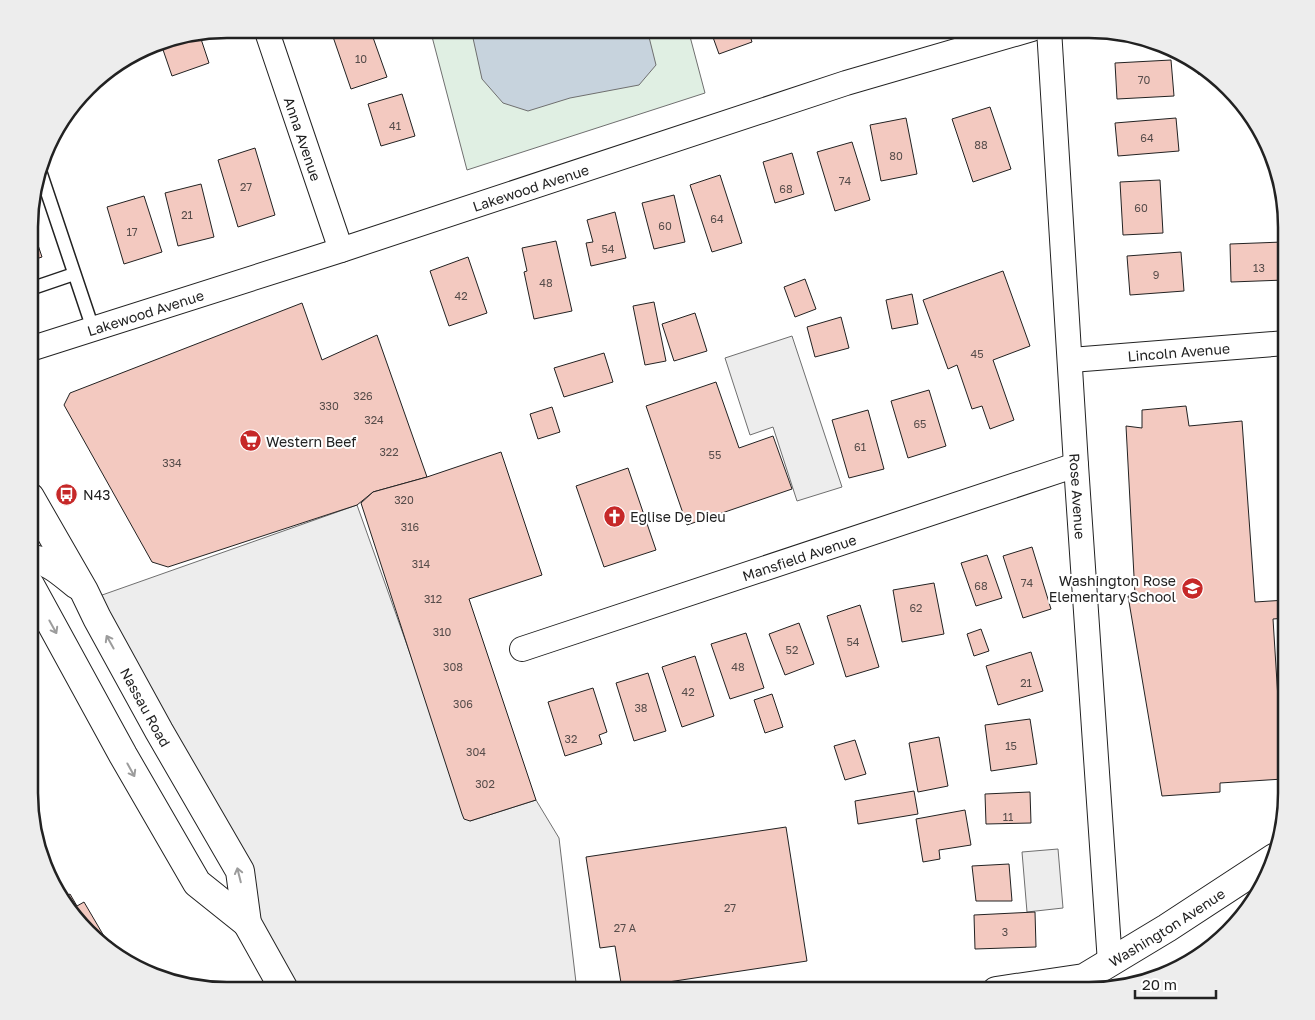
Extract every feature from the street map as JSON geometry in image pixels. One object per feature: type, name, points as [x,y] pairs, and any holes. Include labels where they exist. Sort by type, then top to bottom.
[{"type":"main road","name":"Nassau Road","points":[[38,511],[84,591],[159,731],[240,871],[247,923],[280,982]]},
{"type":"main road","points":[[38,559],[60,570],[84,591]]},
{"type":"main road","name":"Nassau Road","points":[[38,599],[123,755],[197,883],[247,923]]},
{"type":"main road","name":"Washington Avenue","points":[[1059,982],[1084,978],[1263,865]]},
{"type":"street","name":"Anna Avenue","points":[[269,38],[341,250]]},
{"type":"street","name":"Lakewood Avenue","points":[[38,346],[341,250],[846,83],[1001,38]]},
{"type":"street","name":"Rose Avenue","points":[[1050,38],[1076,465],[1110,962]]},
{"type":"street","name":"Lincoln Avenue","points":[[1071,360],[1278,344]]},
{"type":"street","name":"Mansfield Avenue","points":[[522,649],[1076,465]]},
{"type":"lane","points":[[43,181],[92,329]]},
{"type":"lane","points":[[38,286],[74,274]]},
{"type":"green space","points":[[432,38],[690,38],[705,93],[467,170]]},
{"type":"shaded area","points":[[473,38],[649,38],[656,65],[639,85],[570,98],[528,111],[503,103],[482,79]]},
{"type":"shaded area","points":[[792,336],[842,487],[797,501],[773,427],[750,435],[725,358]]},
{"type":"shaded area","points":[[357,505],[470,821],[536,800],[559,838],[576,982],[281,982],[240,871],[88,600]]},
{"type":"shaded area","points":[[1058,849],[1063,908],[1027,912],[1022,852]]},
{"type":"building","points":[[333,38],[373,38],[387,77],[351,89]]},
{"type":"building","points":[[713,38],[751,38],[752,42],[719,54]]},
{"type":"building","points":[[201,39],[209,63],[172,76],[163,49]]},
{"type":"building","points":[[1171,60],[1174,96],[1117,99],[1115,63]]},
{"type":"building","points":[[402,94],[415,136],[381,146],[368,104]]},
{"type":"building","points":[[990,107],[1011,169],[973,182],[952,119]]},
{"type":"building","points":[[906,118],[917,174],[881,181],[870,125]]},
{"type":"building","points":[[1176,118],[1179,151],[1118,156],[1115,123]]},
{"type":"building","points":[[852,142],[870,200],[835,211],[817,152]]},
{"type":"building","points":[[255,148],[275,215],[238,227],[218,160]]},
{"type":"building","points":[[792,153],[804,194],[775,203],[763,162]]},
{"type":"building","points":[[720,175],[742,243],[712,252],[690,185]]},
{"type":"building","points":[[1160,180],[1163,233],[1123,235],[1120,182]]},
{"type":"building","points":[[201,184],[214,237],[178,246],[165,193]]},
{"type":"building","points":[[674,195],[685,242],[654,249],[642,203]]},
{"type":"building","points":[[144,196],[162,252],[124,264],[107,207]]},
{"type":"building","points":[[615,212],[626,258],[591,266],[586,243],[593,242],[587,220]]},
{"type":"building","points":[[556,241],[572,311],[534,319],[524,272],[527,271],[522,248]]},
{"type":"building","points":[[1278,242],[1278,280],[1231,282],[1230,244]]},
{"type":"building","points":[[38,245],[42,257],[38,258]]},
{"type":"building","points":[[1181,252],[1184,291],[1130,295],[1127,256]]},
{"type":"building","points":[[468,257],[487,313],[449,326],[430,271]]},
{"type":"building","points":[[1003,271],[1030,346],[993,360],[1014,420],[990,429],[982,406],[972,409],[957,365],[948,369],[923,300]]},
{"type":"building","points":[[805,279],[816,309],[795,317],[784,287]]},
{"type":"building","points":[[912,294],[918,324],[892,329],[886,300]]},
{"type":"building","points":[[654,302],[666,361],[645,365],[633,306]]},
{"type":"building","name":"Western Beef","points":[[302,303],[322,360],[377,335],[427,477],[373,492],[357,505],[168,567],[152,562],[64,405],[70,393]]},
{"type":"building","points":[[695,313],[707,351],[674,361],[662,324]]},
{"type":"building","points":[[841,317],[849,348],[815,357],[807,327]]},
{"type":"building","points":[[604,353],[613,382],[564,397],[554,368]]},
{"type":"building","points":[[716,382],[739,448],[773,436],[792,489],[687,525],[646,406]]},
{"type":"building","points":[[929,390],[946,446],[908,458],[891,401]]},
{"type":"building","points":[[1186,406],[1189,426],[1242,421],[1255,602],[1278,601],[1278,619],[1273,619],[1278,699],[1278,779],[1220,783],[1220,792],[1162,796],[1128,596],[1135,595],[1126,426],[1142,428],[1142,410]]},
{"type":"building","points":[[552,407],[560,432],[538,439],[530,414]]},
{"type":"building","points":[[868,410],[884,469],[849,478],[832,420]]},
{"type":"building","points":[[501,452],[542,575],[469,599],[536,800],[470,821],[464,819],[462,814],[361,503],[373,492],[427,477]]},
{"type":"building","points":[[628,468],[656,550],[604,567],[576,486]]},
{"type":"building","points":[[1032,547],[1051,609],[1023,618],[1003,556]]},
{"type":"building","points":[[987,555],[1002,598],[976,606],[961,563]]},
{"type":"building","points":[[934,583],[944,634],[902,642],[893,590]]},
{"type":"building","points":[[860,605],[879,667],[846,677],[827,616]]},
{"type":"building","points":[[799,623],[814,664],[785,675],[769,634]]},
{"type":"building","points":[[981,629],[989,651],[974,656],[967,634]]},
{"type":"building","points":[[746,633],[764,688],[730,699],[711,644]]},
{"type":"building","points":[[1031,652],[1043,691],[998,705],[986,666]]},
{"type":"building","points":[[695,656],[714,716],[682,727],[662,667]]},
{"type":"building","points":[[648,673],[666,731],[634,741],[616,683]]},
{"type":"building","points":[[593,688],[607,732],[599,735],[602,744],[565,756],[548,702]]},
{"type":"building","points":[[772,694],[783,727],[765,733],[754,700]]},
{"type":"building","points":[[1030,719],[1037,764],[991,771],[985,725]]},
{"type":"building","points":[[939,737],[948,786],[918,792],[909,743]]},
{"type":"building","points":[[855,740],[866,774],[845,780],[834,746]]},
{"type":"building","points":[[914,791],[918,814],[858,824],[855,801]]},
{"type":"building","points":[[1030,792],[1031,823],[986,824],[985,794]]},
{"type":"building","points":[[965,810],[971,845],[939,850],[940,859],[923,862],[916,819]]},
{"type":"building","points":[[786,827],[807,961],[668,982],[621,982],[615,946],[600,948],[586,857]]},
{"type":"building","points":[[1009,864],[1012,901],[976,901],[972,866]]},
{"type":"building","points":[[70,894],[77,906],[84,902],[105,939],[84,918],[67,895]]},
{"type":"building","points":[[1035,912],[1036,947],[975,949],[974,915]]},
{"type":"place","name":"Western Beef","points":[[250,441]]},
{"type":"place","name":"N43","points":[[67,494]]},
{"type":"place","name":"Eglise De Dieu","points":[[614,516]]},
{"type":"place","name":"Washington Rose Elementary School","points":[[1192,588]]}]
